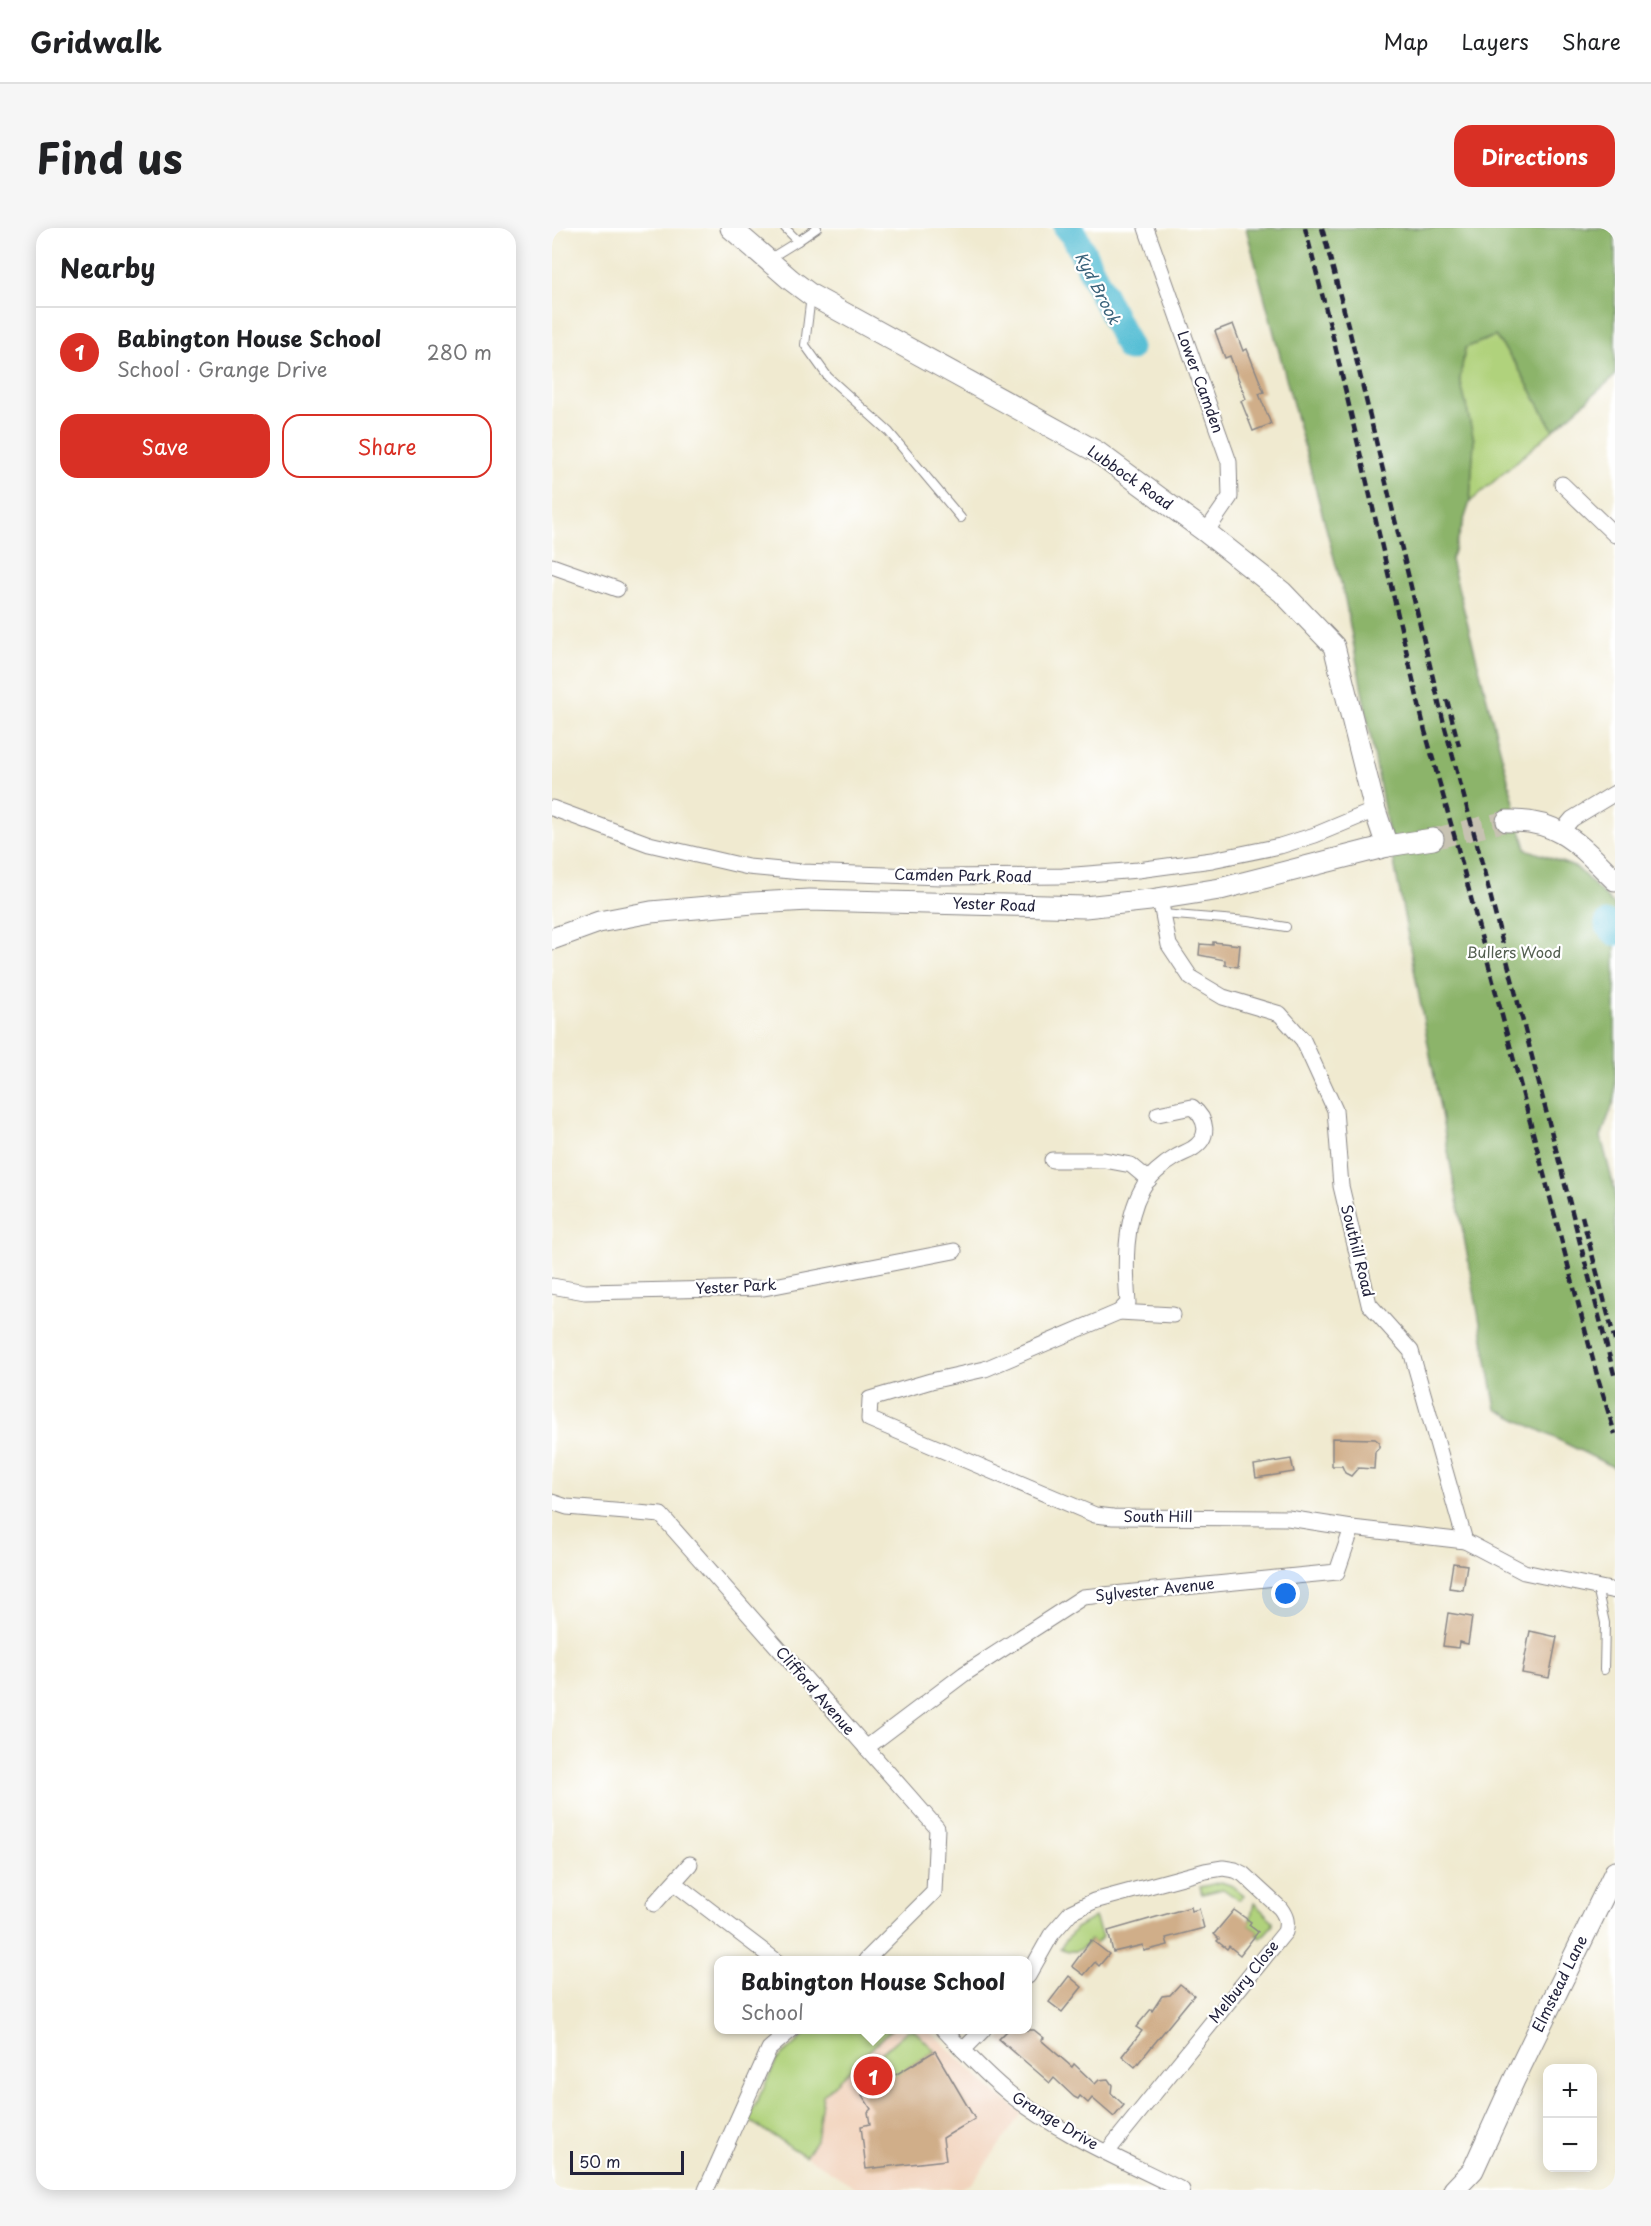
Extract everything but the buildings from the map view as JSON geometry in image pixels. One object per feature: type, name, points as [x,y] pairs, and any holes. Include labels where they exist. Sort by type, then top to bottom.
[{"type":"street","name":"Lubbock Road","points":[[731,228],[811,295],[1097,452],[1206,532],[1282,592],[1334,646],[1375,810],[1388,846]]},
{"type":"street","name":"Lower Camden","points":[[1146,228],[1229,462],[1230,497],[1206,532]]},
{"type":"street","points":[[1562,484],[1615,535]]},
{"type":"street","points":[[552,566],[617,589]]},
{"type":"street","points":[[1561,832],[1572,819],[1615,793]]},
{"type":"street","name":"Camden Park Road","points":[[552,808],[649,844],[748,867],[802,872],[941,877],[1063,876],[1138,870],[1212,860],[1280,846],[1315,835],[1375,810]]},
{"type":"street","points":[[1507,821],[1525,820],[1542,823],[1561,832],[1615,880]]},
{"type":"street","name":"Yester Road","points":[[552,939],[599,922],[651,912],[753,903],[809,900],[1161,906],[1388,846],[1432,839]]},
{"type":"street","name":"Southill Road","points":[[1161,906],[1168,945],[1191,978],[1223,997],[1280,1014],[1303,1040],[1335,1110],[1341,1186],[1369,1304],[1411,1352],[1465,1541]]},
{"type":"street","points":[[1119,1312],[1128,1303],[1126,1282],[1133,1207],[1143,1186],[1149,1180],[1175,1158],[1195,1148],[1203,1136],[1205,1127],[1202,1115],[1192,1107],[1158,1114]]},
{"type":"street","points":[[1052,1160],[1104,1160],[1131,1165],[1149,1180]]},
{"type":"street","name":"Yester Park","points":[[552,1286],[585,1292],[764,1288],[954,1251]]},
{"type":"street","points":[[1119,1312],[1173,1315]]},
{"type":"street","name":"South Hill","points":[[1119,1312],[985,1369],[931,1381],[870,1399],[869,1419],[1095,1515],[1288,1518],[1465,1541]]},
{"type":"street","name":"Clifford Avenue","points":[[552,1502],[567,1507],[661,1515],[937,1828],[934,1892],[875,1956]]},
{"type":"street","name":"Sylvester Avenue","points":[[866,1748],[964,1674],[1083,1598],[1337,1572],[1352,1528]]},
{"type":"street","points":[[1465,1541],[1524,1572],[1615,1591]]},
{"type":"street","points":[[654,1904],[690,1864]]},
{"type":"street","name":"Melbury Close","points":[[1032,1969],[1051,1935],[1071,1912],[1094,1901],[1205,1871],[1228,1869],[1243,1874],[1285,1914],[1287,1923],[1285,1932],[1107,2152]]},
{"type":"street","name":"Elmstead Lane","points":[[1454,2190],[1473,2170],[1615,1872]]},
{"type":"street","points":[[674,1883],[770,1956]]},
{"type":"street","points":[[706,2190],[769,2049],[786,2034]]},
{"type":"street","name":"Grange Drive","points":[[948,2034],[1017,2100],[1056,2125],[1182,2190]]},
{"type":"street","points":[[963,2050],[979,2034]]},
{"type":"lane","points":[[785,228],[798,241]]},
{"type":"lane","points":[[768,260],[817,228]]},
{"type":"lane","points":[[811,295],[806,345],[828,376],[889,432],[961,518]]},
{"type":"lane","points":[[1161,906],[1286,927]]},
{"type":"lane","points":[[1597,1587],[1605,1623],[1604,1670]]},
{"type":"shaded area","points":[[806,2034],[933,2034],[994,2092],[1022,2113],[972,2183],[960,2188],[860,2190],[748,2120],[777,2060]]},
{"type":"green space","name":"Bullers Wood","points":[[1246,228],[1615,228],[1615,376],[1553,430],[1516,364],[1495,336],[1465,348],[1460,379],[1474,440],[1470,502],[1451,560],[1526,849],[1577,868],[1615,906],[1615,1098],[1601,1137],[1615,1191],[1615,1468],[1496,1409],[1345,599]]},
{"type":"green space","points":[[1495,336],[1516,364],[1553,430],[1470,502],[1474,440],[1460,379],[1465,348]]},
{"type":"green space","points":[[1221,1882],[1233,1886],[1244,1895],[1239,1900],[1223,1889],[1202,1894],[1200,1887]]},
{"type":"green space","points":[[1254,1903],[1273,1921],[1273,1925],[1261,1938],[1256,1935],[1258,1932],[1249,1925]]},
{"type":"green space","points":[[1095,1917],[1102,1937],[1096,1944],[1090,1940],[1080,1949],[1073,1951],[1060,1948],[1076,1928]]},
{"type":"green space","points":[[806,2034],[887,2034],[823,2095],[816,2140],[805,2156],[748,2120],[777,2060]]},
{"type":"green space","points":[[903,2034],[918,2034],[935,2051],[883,2083],[871,2062]]},
{"type":"waterway","name":"Kyd Brook","points":[[1067,228],[1075,237],[1129,348]]},
{"type":"waterway","name":"Kyd Brook","points":[[1608,924],[1615,932]]},
{"type":"tunnel","points":[[1433,839],[1507,821]]},
{"type":"railway","points":[[1305,228],[1332,333],[1425,731],[1597,1375],[1615,1434]]},
{"type":"railway","points":[[1322,228],[1349,329],[1445,728],[1615,1378]]},
{"type":"railway","points":[[1447,700],[1459,746]]},
{"type":"railway","points":[[1582,1216],[1615,1341]]},
{"type":"place","name":"Babington House School","points":[[873,2076]]}]
